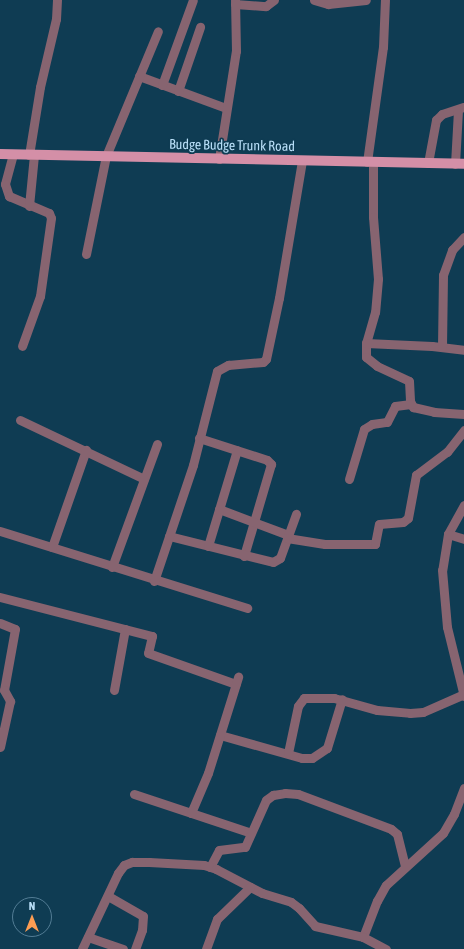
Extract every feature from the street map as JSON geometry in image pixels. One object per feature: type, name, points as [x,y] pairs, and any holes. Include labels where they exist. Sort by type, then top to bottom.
[{"type":"main road","name":"Budge Budge Trunk Road","points":[[0,154],[462,165]]},
{"type":"street","points":[[29,206],[31,155],[40,87],[56,19],[57,0]]},
{"type":"street","points":[[162,85],[193,0]]},
{"type":"street","points":[[219,159],[236,51],[235,2],[266,6],[274,0]]},
{"type":"street","points":[[314,0],[336,4],[366,0]]},
{"type":"street","points":[[385,0],[383,47],[370,162],[378,279],[374,312],[364,352],[368,360],[409,381],[411,404]]},
{"type":"street","points":[[178,91],[200,27]]},
{"type":"street","points":[[86,254],[106,156],[158,31]]},
{"type":"street","points":[[139,76],[226,108]]},
{"type":"street","points":[[428,163],[436,120],[442,114],[461,109],[462,165]]},
{"type":"street","points":[[13,154],[6,184],[7,190],[15,200],[49,213],[51,218],[40,296],[22,346]]},
{"type":"street","points":[[154,581],[199,438],[217,371],[228,364],[263,362],[266,359],[279,298],[302,160]]},
{"type":"street","points":[[442,347],[443,275],[452,250],[464,237]]},
{"type":"street","points":[[366,344],[442,347],[464,350]]},
{"type":"street","points":[[349,479],[364,429],[372,424],[387,422],[395,406],[411,404],[434,412],[464,414]]},
{"type":"street","points":[[20,420],[86,450],[144,479]]},
{"type":"street","points":[[219,509],[288,536],[325,544],[376,544],[379,524],[403,522],[408,518],[416,475],[447,452],[464,430]]},
{"type":"street","points":[[199,438],[267,460],[270,464],[255,522],[244,556]]},
{"type":"street","points":[[112,567],[157,444]]},
{"type":"street","points":[[52,547],[86,450]]},
{"type":"street","points":[[208,546],[237,450]]},
{"type":"street","points":[[288,753],[300,700],[310,697],[342,699],[377,710],[410,713],[423,712],[464,695],[447,627],[443,601],[442,570],[448,534],[464,505]]},
{"type":"street","points":[[169,536],[267,562],[277,561],[296,514]]},
{"type":"street","points":[[0,531],[154,581],[247,608]]},
{"type":"street","points":[[448,534],[464,539]]},
{"type":"street","points":[[0,597],[152,636],[148,654],[237,680],[220,735],[191,813]]},
{"type":"street","points":[[0,623],[15,629],[4,690],[10,701],[0,747]]},
{"type":"street","points":[[114,690],[125,629]]},
{"type":"street","points":[[220,735],[312,758],[322,753],[335,727],[342,699]]},
{"type":"street","points":[[363,937],[377,901],[386,885],[405,866],[443,833],[454,814],[464,788]]},
{"type":"street","points":[[210,867],[219,850],[245,847],[266,800],[273,795],[285,793],[298,794],[391,829],[397,834],[405,866]]},
{"type":"street","points":[[134,794],[251,833]]},
{"type":"street","points":[[82,949],[118,873],[124,865],[132,862],[210,867],[250,887],[291,902],[300,908],[315,926],[363,937],[386,949]]},
{"type":"street","points":[[206,949],[217,919],[250,887]]},
{"type":"street","points":[[108,896],[142,916],[142,930],[135,949]]},
{"type":"street","points":[[88,937],[123,949]]}]
